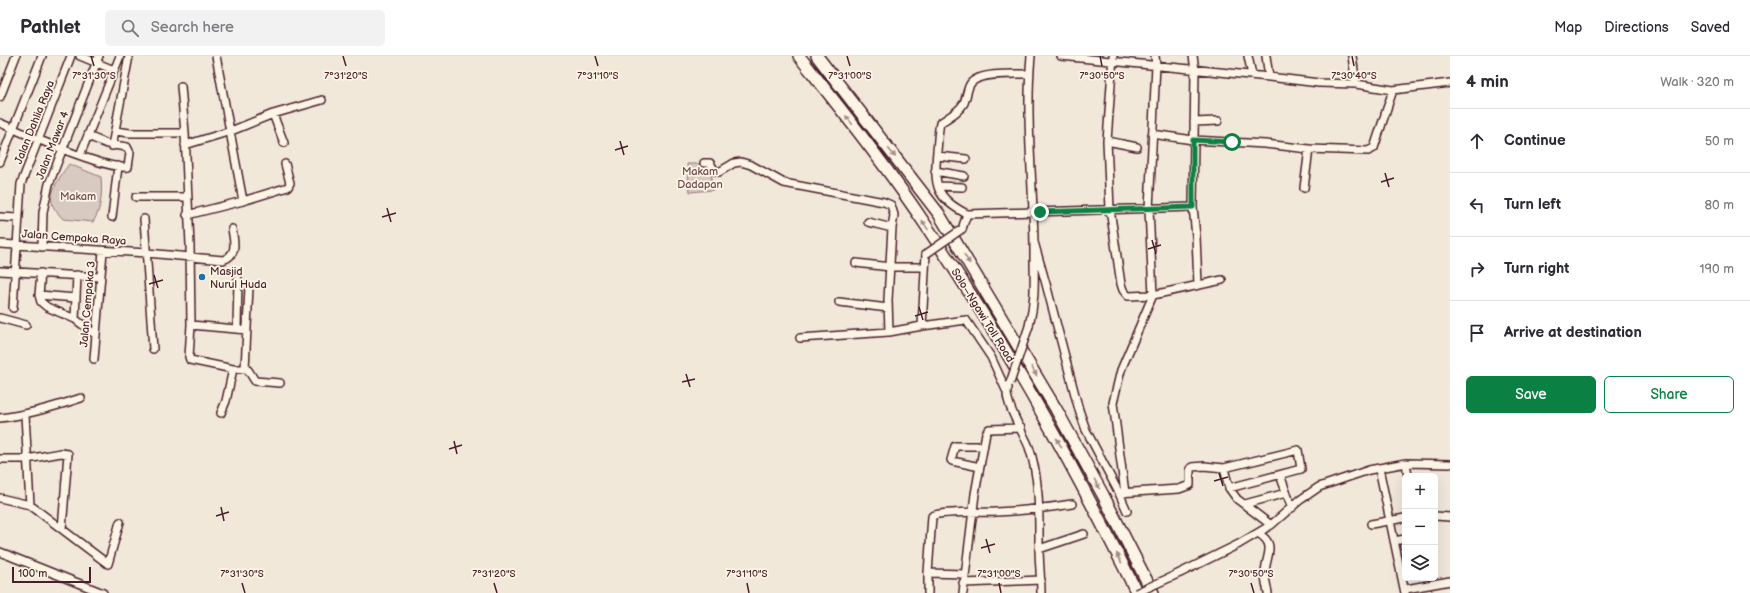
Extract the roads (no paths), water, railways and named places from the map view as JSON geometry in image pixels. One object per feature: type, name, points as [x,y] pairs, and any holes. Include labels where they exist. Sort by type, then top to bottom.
[{"type":"highway","name":"Solo–Ngawi Toll Road","points":[[799,56],[860,134],[909,202],[982,312],[1043,415],[1137,593]]},
{"type":"highway","name":"Solo–Ngawi Toll Road","points":[[817,56],[939,214],[1056,409],[1103,495],[1153,593]]},
{"type":"street","points":[[0,97],[16,56]]},
{"type":"street","points":[[0,162],[42,56]]},
{"type":"street","name":"Jalan Dahlia Raya","points":[[13,308],[21,184],[71,56]]},
{"type":"street","points":[[80,56],[98,59],[114,70]]},
{"type":"street","points":[[80,155],[120,56]]},
{"type":"street","points":[[112,146],[129,56]]},
{"type":"street","points":[[216,56],[243,201]]},
{"type":"street","points":[[1006,390],[1010,383],[1029,326],[1035,294],[1034,213],[1029,128],[1029,74],[1031,56]]},
{"type":"street","points":[[1061,56],[1113,59],[1195,70],[1319,83],[1356,84],[1393,90],[1450,83]]},
{"type":"street","points":[[1127,511],[1122,493],[1113,402],[1121,370],[1153,295],[1149,209],[1156,65],[1155,56]]},
{"type":"street","points":[[1193,56],[1195,70],[1193,207],[1198,285]]},
{"type":"street","points":[[1248,56],[1252,75]]},
{"type":"street","points":[[1266,56],[1270,77]]},
{"type":"street","points":[[1352,56],[1356,84]]},
{"type":"street","name":"Jalan Mawar 4","points":[[42,247],[46,192],[98,59]]},
{"type":"street","points":[[1113,59],[1107,141],[1110,209],[1123,290],[1125,294],[1132,297],[1153,295],[1222,280]]},
{"type":"street","points":[[1029,74],[1000,74],[976,79],[969,87],[964,102],[958,111],[940,123],[935,171],[938,186],[944,199],[952,207],[967,214],[1193,207]]},
{"type":"street","points":[[181,86],[185,133],[187,216],[190,257],[189,357],[190,360],[233,369],[246,369]]},
{"type":"street","points":[[1152,134],[1193,140],[1265,144],[1309,149],[1368,151],[1372,150],[1393,90]]},
{"type":"street","points":[[185,145],[231,131],[273,114],[322,100]]},
{"type":"street","points":[[273,114],[284,143]]},
{"type":"street","points":[[1194,122],[1218,121]]},
{"type":"street","points":[[0,124],[80,155],[118,166],[128,167],[129,150],[127,148],[112,146],[88,136]]},
{"type":"street","points":[[115,131],[130,133],[185,133]]},
{"type":"street","points":[[1107,141],[1137,147]]},
{"type":"street","points":[[1304,188],[1309,149]]},
{"type":"street","points":[[937,156],[966,159]]},
{"type":"street","points":[[704,163],[710,163],[715,170],[719,172],[734,163],[741,162],[751,165],[784,183],[888,203],[893,208],[894,215],[888,308],[889,332]]},
{"type":"street","points":[[187,216],[288,187],[290,184],[285,164]]},
{"type":"street","points":[[112,217],[118,166]]},
{"type":"street","points":[[935,171],[964,176]]},
{"type":"street","points":[[938,186],[962,187]]},
{"type":"street","points":[[136,197],[187,197]]},
{"type":"street","points":[[922,326],[926,254],[962,229],[967,214]]},
{"type":"street","points":[[0,217],[18,218]]},
{"type":"street","points":[[144,219],[153,349]]},
{"type":"street","points":[[868,222],[892,228]]},
{"type":"street","name":"Jalan Cempaka Raya","points":[[0,244],[147,253],[223,260],[234,251],[235,246],[232,229]]},
{"type":"street","points":[[1034,242],[1071,383],[1084,424],[1122,493]]},
{"type":"street","name":"Jalan Cempaka 3","points":[[94,359],[103,251]]},
{"type":"street","points":[[856,262],[890,267],[925,267]]},
{"type":"street","points":[[0,271],[100,277]]},
{"type":"street","points":[[41,273],[39,295],[43,304],[75,318],[96,335]]},
{"type":"street","points":[[75,318],[77,275]]},
{"type":"street","points":[[237,329],[238,279]]},
{"type":"street","points":[[249,287],[246,369],[255,381],[280,383]]},
{"type":"street","points":[[39,295],[76,298]]},
{"type":"street","points":[[839,302],[888,308]]},
{"type":"street","points":[[0,318],[26,324]]},
{"type":"street","points":[[800,338],[889,332],[966,320],[991,357],[1033,458],[1039,509],[1041,593]]},
{"type":"street","points":[[190,325],[247,330]]},
{"type":"street","points":[[221,413],[226,401],[233,369]]},
{"type":"street","points":[[0,418],[25,415],[80,398]]},
{"type":"street","points":[[25,415],[30,505]]},
{"type":"street","points":[[962,593],[972,514],[986,432],[989,429],[1021,428]]},
{"type":"street","points":[[980,467],[951,460],[955,446],[984,446]]},
{"type":"street","points":[[1122,493],[1179,489],[1190,485],[1190,469],[1192,467],[1204,466],[1224,468],[1297,450],[1302,468],[1230,488]]},
{"type":"street","points":[[0,459],[27,459],[61,453],[68,454],[62,530]]},
{"type":"street","points":[[1137,593],[1239,544],[1258,533],[1271,525],[1319,487],[1379,468],[1406,464],[1450,464]]},
{"type":"street","points":[[1406,464],[1408,473]]},
{"type":"street","points":[[1224,468],[1230,488],[1238,498],[1271,525]]},
{"type":"street","points":[[1379,468],[1405,591],[1431,581]]},
{"type":"street","points":[[1280,475],[1292,508]]},
{"type":"street","points":[[1245,504],[1286,493]]},
{"type":"street","points":[[0,498],[30,505],[108,564],[120,522]]},
{"type":"street","points":[[928,593],[932,516],[940,513],[972,514],[1039,509],[1072,504]]},
{"type":"street","points":[[1438,516],[1450,517]]},
{"type":"street","points":[[1371,524],[1402,519]]},
{"type":"street","points":[[1258,533],[1266,540],[1270,548],[1265,574],[1268,593]]},
{"type":"street","points":[[1039,548],[1084,534]]},
{"type":"street","points":[[1394,541],[1402,540]]},
{"type":"street","points":[[0,552],[103,593]]},
{"type":"street","points":[[928,573],[965,574]]},
{"type":"street","points":[[963,583],[1041,580]]},
{"type":"street","points":[[1438,581],[1450,581]]},
{"type":"place","name":"Masjid Nurul Huda","points":[[202,277]]},
{"type":"park label","name":"Makam Dadapan","points":[[700,177]]},
{"type":"park label","name":"Makam","points":[[78,196]]}]
